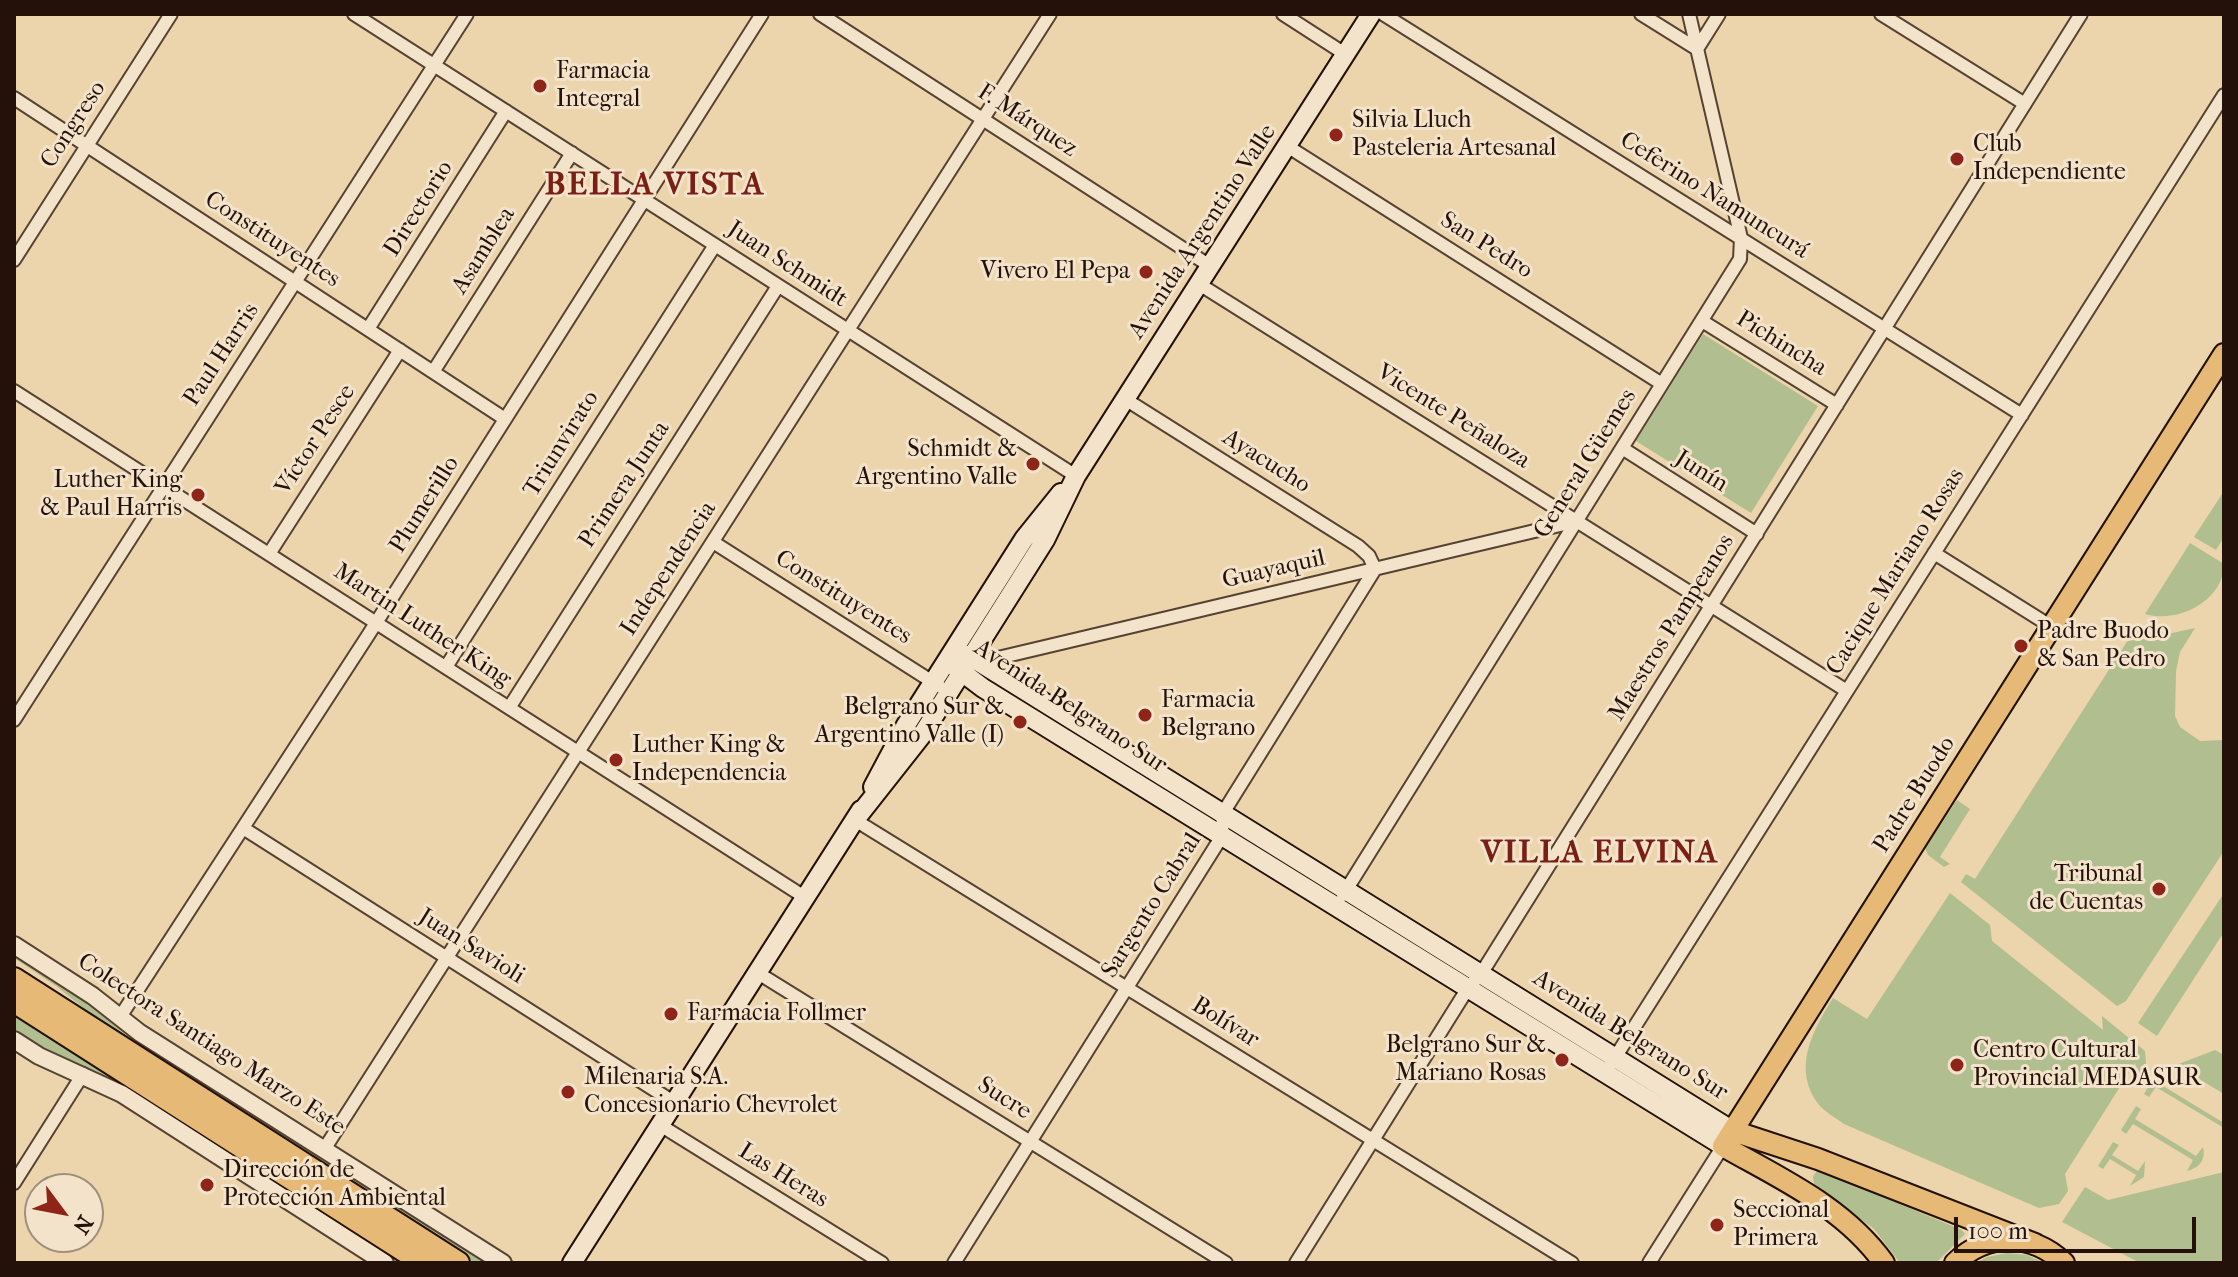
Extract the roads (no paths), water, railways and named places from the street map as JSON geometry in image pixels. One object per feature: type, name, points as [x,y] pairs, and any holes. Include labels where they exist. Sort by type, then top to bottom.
[{"type":"highway","points":[[14,964],[50,987],[106,1038]]},
{"type":"highway","points":[[14,979],[458,1263]]},
{"type":"highway","points":[[14,1001],[424,1263]]},
{"type":"main road","name":"Avenida Argentino Valle","points":[[941,687],[976,660],[1045,540],[1076,476],[1371,14]]},
{"type":"main road","name":"Padre Buodo","points":[[1728,1138],[2224,354]]},
{"type":"main road","name":"Avenida Argentino Valle","points":[[572,1263],[855,820],[906,757],[941,687],[951,656],[1030,531],[1076,476]]},
{"type":"main road","name":"Avenida Belgrano Sur","points":[[1610,1065],[1481,974],[1223,813],[976,660],[959,653],[951,656],[952,664],[961,673],[1222,836],[1468,988],[1610,1065],[1728,1138],[1833,1210],[1856,1230],[1884,1263]]},
{"type":"main road","name":"Avenida Belgrano Sur","points":[[1728,1138],[1818,1159],[2040,1246]]},
{"type":"main road","points":[[1955,1263],[1966,1253],[1988,1242],[2012,1239],[2040,1246],[2073,1263]]},
{"type":"main road","points":[[2040,1246],[2064,1263]]},
{"type":"street","name":"Congreso","points":[[14,260],[171,14]]},
{"type":"street","name":"Juan Schmidt","points":[[354,14],[1076,476]]},
{"type":"street","name":"Paul Harris","points":[[14,720],[467,14]]},
{"type":"street","name":"Plumerillo","points":[[120,1017],[376,623],[762,14]]},
{"type":"street","name":"F. Márquez","points":[[820,14],[1210,266]]},
{"type":"street","name":"Independencia","points":[[325,1148],[1050,14]]},
{"type":"street","points":[[1283,14],[1345,54]]},
{"type":"street","name":"Ceferino Namuncurá","points":[[1383,14],[2022,415]]},
{"type":"street","points":[[1641,14],[1697,49],[1719,14]]},
{"type":"street","name":"General Güemes","points":[[1336,906],[1738,262],[1742,251],[1741,238],[1689,14]]},
{"type":"street","points":[[1881,14],[2025,104]]},
{"type":"street","name":"Maestros Pampeanos","points":[[1296,1263],[1468,988],[1481,974],[2081,14]]},
{"type":"street","name":"Cacique Mariano Rosas","points":[[1610,1065],[2224,95]]},
{"type":"street","name":"Constituyentes","points":[[14,98],[505,419]]},
{"type":"street","name":"Directorio","points":[[368,329],[506,111]]},
{"type":"street","name":"San Pedro","points":[[1287,146],[1662,384]]},
{"type":"street","name":"Asamblea","points":[[433,372],[572,153]]},
{"type":"street","name":"Triunvirato","points":[[446,667],[715,245]]},
{"type":"street","name":"Vicente Peñaloza","points":[[1199,284],[1847,691]]},
{"type":"street","name":"Primera Junta","points":[[509,708],[778,286]]},
{"type":"street","name":"Pichincha","points":[[1702,321],[1837,405]]},
{"type":"street","name":"Víctor Pesce","points":[[269,554],[400,350]]},
{"type":"street","name":"Martin Luther King","points":[[14,391],[806,898]]},
{"type":"street","name":"Ayacucho","points":[[1125,399],[1358,546],[1369,556],[1375,569]]},
{"type":"street","name":"Junín","points":[[1622,448],[1757,534]]},
{"type":"street","name":"Guayaquil","points":[[976,660],[1577,521]]},
{"type":"street","name":"Constituyentes","points":[[713,542],[941,687]]},
{"type":"street","points":[[1934,553],[2052,627]]},
{"type":"street","name":"Sargento Cabral","points":[[954,1263],[1222,836],[1223,813],[1375,569]]},
{"type":"street","name":"Bolívar","points":[[855,820],[1572,1263]]},
{"type":"street","name":"Juan Savioli","points":[[243,828],[675,1103]]},
{"type":"street","name":"Colectora Santiago Marzo Este","points":[[14,945],[93,996],[140,1033],[503,1263]]},
{"type":"street","name":"Sucre","points":[[758,973],[1226,1263]]},
{"type":"street","points":[[14,1040],[39,1056],[83,1074],[134,1101],[385,1263]]},
{"type":"street","points":[[14,1183],[83,1074]]},
{"type":"street","name":"Las Heras","points":[[660,1125],[882,1263]]},
{"type":"street","name":"Padre Buodo","points":[[1649,1263],[1728,1138]]},
{"type":"place","name":"Farmacia Integral","points":[[540,86]]},
{"type":"place","name":"Silvia Lluch Pasteleria Artesanal","points":[[1336,135]]},
{"type":"place","name":"Club Independiente","points":[[1957,159]]},
{"type":"place","name":"Vivero El Pepa","points":[[1146,272]]},
{"type":"place","name":"Schmidt & Argentino Valle","points":[[1033,464]]},
{"type":"place","name":"Luther King & Paul Harris","points":[[198,495]]},
{"type":"place","name":"Padre Buodo & San Pedro","points":[[2021,646]]},
{"type":"place","name":"Farmacia Belgrano","points":[[1145,715]]},
{"type":"place","name":"Belgrano Sur & Argentino Valle (I)","points":[[1020,722]]},
{"type":"place","name":"Luther King & Independencia","points":[[616,760]]},
{"type":"place","name":"Tribunal de Cuentas","points":[[2159,889]]},
{"type":"place","name":"Farmacia Follmer","points":[[671,1014]]},
{"type":"place","name":"Belgrano Sur & Mariano Rosas","points":[[1562,1060]]},
{"type":"place","name":"Centro Cultural Provincial MEDASUR","points":[[1957,1065]]},
{"type":"place","name":"Milenaria S.A. Concesionario Chevrolet","points":[[568,1092]]},
{"type":"place","name":"Dirección de Protección Ambiental","points":[[207,1185]]},
{"type":"place","name":"Seccional Primera","points":[[1717,1225]]},
{"type":"district","name":"BELLA VISTA","points":[[655,186]]},
{"type":"district","name":"VILLA ELVINA","points":[[1600,854]]}]
